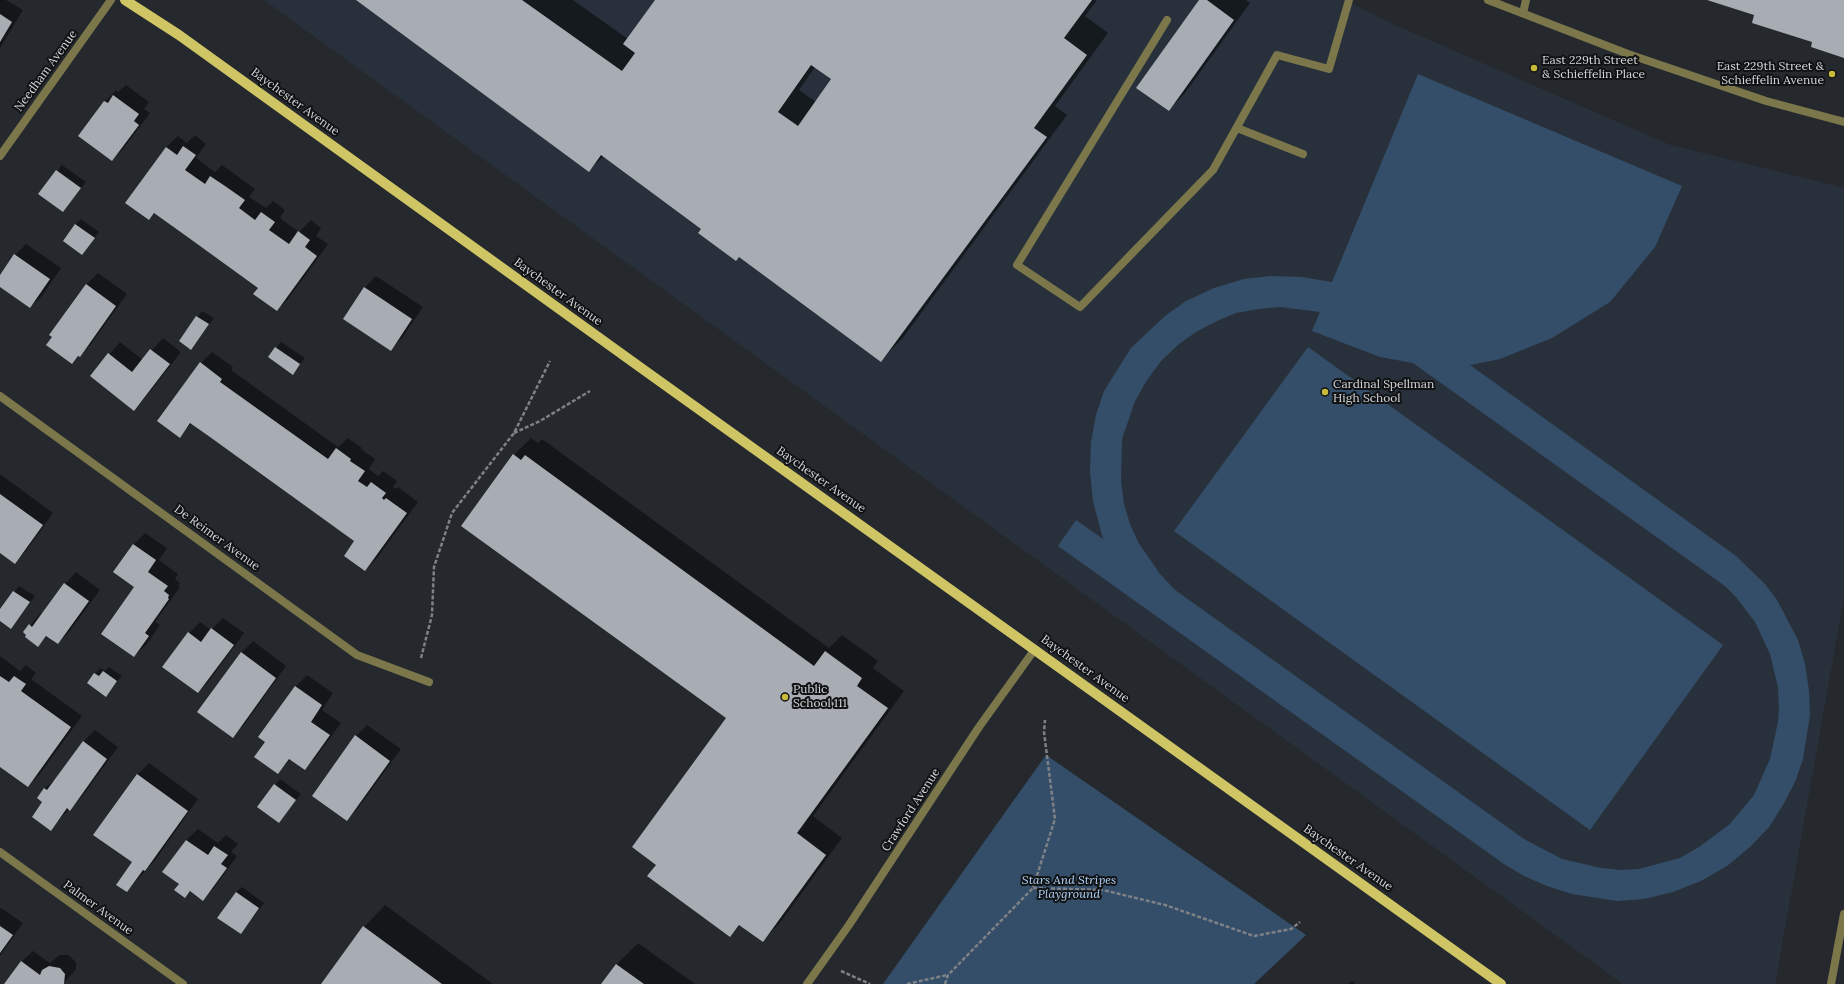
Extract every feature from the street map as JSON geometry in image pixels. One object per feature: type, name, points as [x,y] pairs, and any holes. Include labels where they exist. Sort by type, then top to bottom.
[{"type":"main road","name":"Baychester Avenue","points":[[125,0],[179,35],[636,365],[1035,649],[1501,984]]},
{"type":"street","name":"Needham Avenue","points":[[0,156],[111,0]]},
{"type":"street","points":[[1167,20],[1017,265],[1080,307],[1213,170],[1277,55],[1328,69],[1348,0]]},
{"type":"street","points":[[1488,0],[1628,54],[1766,101],[1844,122]]},
{"type":"street","points":[[1523,13],[1526,0]]},
{"type":"street","points":[[1237,128],[1303,154]]},
{"type":"street","name":"De Reimer Avenue","points":[[0,396],[357,655],[429,682]]},
{"type":"street","name":"Crawford Avenue","points":[[807,984],[849,926],[979,727],[1035,649]]},
{"type":"street","name":"Palmer Avenue","points":[[0,852],[183,984]]},
{"type":"street","points":[[1831,984],[1844,914]]},
{"type":"path","points":[[416,678],[432,615],[434,567],[452,513],[514,433],[550,361]]},
{"type":"path","points":[[514,433],[540,421],[590,391]]},
{"type":"path","points":[[944,984],[948,975],[1033,888],[1055,819],[1044,732],[1045,720]]},
{"type":"path","points":[[1033,888],[1103,890],[1166,905],[1254,936],[1291,930],[1300,922]]},
{"type":"path","points":[[822,964],[870,984]]},
{"type":"path","points":[[907,984],[948,975]]},
{"type":"shaded area","name":"Cardinal Spellman High School","points":[[264,0],[1345,0],[1395,25],[1670,145],[1844,188],[1844,597],[1775,984],[1623,984]]},
{"type":"green space","points":[[1418,74],[1682,186],[1655,247],[1610,302],[1552,338],[1500,359],[1470,365],[1736,556],[1765,584],[1777,600],[1798,640],[1805,664],[1809,691],[1810,715],[1803,759],[1795,782],[1769,827],[1750,847],[1727,866],[1701,881],[1673,892],[1644,899],[1617,901],[1572,894],[1547,886],[1524,876],[1504,864],[1058,546],[1076,520],[1103,539],[1093,501],[1090,472],[1091,442],[1096,415],[1104,391],[1131,348],[1165,316],[1186,301],[1214,288],[1244,279],[1271,276],[1301,277],[1332,282]],"holes":[[[1280,307],[1320,312],[1312,331],[1380,357],[1413,363],[1725,586],[1736,597],[1755,622],[1770,654],[1778,687],[1779,707],[1778,722],[1770,759],[1754,795],[1730,824],[1699,847],[1680,858],[1639,869],[1621,870],[1601,868],[1562,859],[1524,839],[1175,590],[1160,574],[1138,542],[1130,524],[1124,504],[1121,481],[1122,439],[1135,401],[1147,380],[1161,361],[1179,344],[1196,332],[1236,313]]]},
{"type":"green space","points":[[1308,347],[1723,645],[1590,830],[1174,531]]},
{"type":"green space","name":"Stars And Stripes Playground","points":[[1046,755],[1306,935],[1254,984],[883,984]]},
{"type":"building","points":[[356,0],[522,0],[622,71],[635,53],[623,44],[655,0],[1092,0],[1064,38],[1087,55],[1034,128],[1047,137],[881,362],[739,257],[736,261],[698,233],[701,229],[601,155],[589,172]],"holes":[[[811,65],[831,79],[798,126],[778,112]]]},
{"type":"building","points":[[1199,0],[1207,0],[1234,20],[1169,111],[1136,88]]},
{"type":"building","points":[[1707,0],[1844,0],[1844,58],[1811,47],[1812,42],[1752,23],[1754,15]]},
{"type":"building","points":[[0,14],[12,22],[0,42]]},
{"type":"building","points":[[113,95],[139,114],[134,121],[139,125],[112,161],[78,136],[104,101],[108,103]]},
{"type":"building","points":[[183,146],[196,155],[185,170],[205,184],[210,176],[245,200],[239,208],[255,220],[261,212],[275,222],[269,230],[289,244],[298,231],[310,240],[305,247],[317,256],[277,311],[253,294],[258,288],[154,213],[149,220],[125,203],[166,147],[177,155]]},
{"type":"building","points":[[56,170],[81,188],[63,212],[38,194]]},
{"type":"building","points":[[75,224],[95,238],[82,255],[63,241]]},
{"type":"building","points":[[14,254],[50,279],[30,308],[0,287],[0,275]]},
{"type":"building","points":[[86,284],[116,306],[80,357],[78,356],[72,364],[46,345],[52,337],[49,335]]},
{"type":"building","points":[[364,287],[412,319],[391,351],[343,319]]},
{"type":"building","points":[[196,316],[209,324],[191,350],[179,341]]},
{"type":"building","points":[[275,347],[300,364],[293,375],[268,357]]},
{"type":"building","points":[[150,349],[170,364],[134,411],[90,376],[108,353],[132,372]]},
{"type":"building","points":[[200,362],[222,379],[220,382],[328,459],[336,448],[351,459],[350,461],[365,471],[358,481],[367,487],[371,482],[386,493],[382,498],[384,500],[386,498],[407,513],[365,571],[344,556],[354,541],[210,437],[190,423],[180,438],[157,421]]},
{"type":"building","name":"Public School 111","points":[[513,454],[521,460],[525,455],[814,666],[825,651],[862,678],[857,686],[888,708],[797,833],[826,855],[763,942],[739,925],[730,937],[647,876],[656,865],[632,847],[726,718],[461,526]]},
{"type":"building","points":[[0,494],[43,525],[15,564],[0,553]]},
{"type":"building","points":[[133,544],[156,560],[148,572],[168,586],[164,591],[169,595],[169,599],[145,633],[149,636],[134,657],[101,634],[134,587],[113,572]]},
{"type":"building","points":[[64,583],[89,601],[58,644],[46,636],[38,647],[25,637],[26,635],[23,632],[29,624],[32,627]]},
{"type":"building","points":[[13,591],[30,602],[11,629],[0,621],[0,609]]},
{"type":"building","points":[[211,628],[234,645],[198,693],[162,667],[188,632],[201,642]]},
{"type":"building","points":[[241,652],[276,678],[233,738],[197,712]]},
{"type":"building","points":[[103,671],[117,681],[106,697],[87,683],[94,673],[99,676]]},
{"type":"building","points":[[0,676],[9,682],[14,676],[26,684],[21,691],[71,727],[28,787],[0,767]]},
{"type":"building","points":[[295,686],[322,705],[311,722],[330,735],[305,770],[289,759],[278,774],[254,757],[265,742],[258,737]]},
{"type":"building","points":[[355,735],[390,761],[347,821],[312,796]]},
{"type":"building","points":[[83,741],[107,759],[70,811],[67,808],[51,831],[32,817],[42,802],[37,798],[44,788],[47,790]]},
{"type":"building","points":[[137,774],[188,811],[145,871],[143,870],[127,892],[116,885],[132,862],[93,835]]},
{"type":"building","points":[[274,784],[296,800],[279,823],[257,807]]},
{"type":"building","points":[[186,840],[208,855],[214,846],[228,855],[221,864],[227,868],[203,901],[190,891],[185,898],[174,890],[179,884],[162,872]]},
{"type":"building","points":[[236,892],[259,908],[241,934],[217,918]]},
{"type":"building","points":[[0,926],[13,935],[0,953]]},
{"type":"building","points":[[363,926],[442,984],[321,984]]},
{"type":"building","points":[[21,961],[40,975],[42,970],[49,966],[60,968],[65,974],[64,984],[4,984]]},
{"type":"building","points":[[616,964],[644,984],[601,984]]},
{"type":"place","name":"East 229th Street & Schieffelin Place","points":[[1534,68]]},
{"type":"place","name":"East 229th Street & Schieffelin Avenue","points":[[1832,74]]},
{"type":"place","name":"Cardinal Spellman High School","points":[[1325,392]]},
{"type":"place","name":"Public School 111","points":[[785,697]]}]
